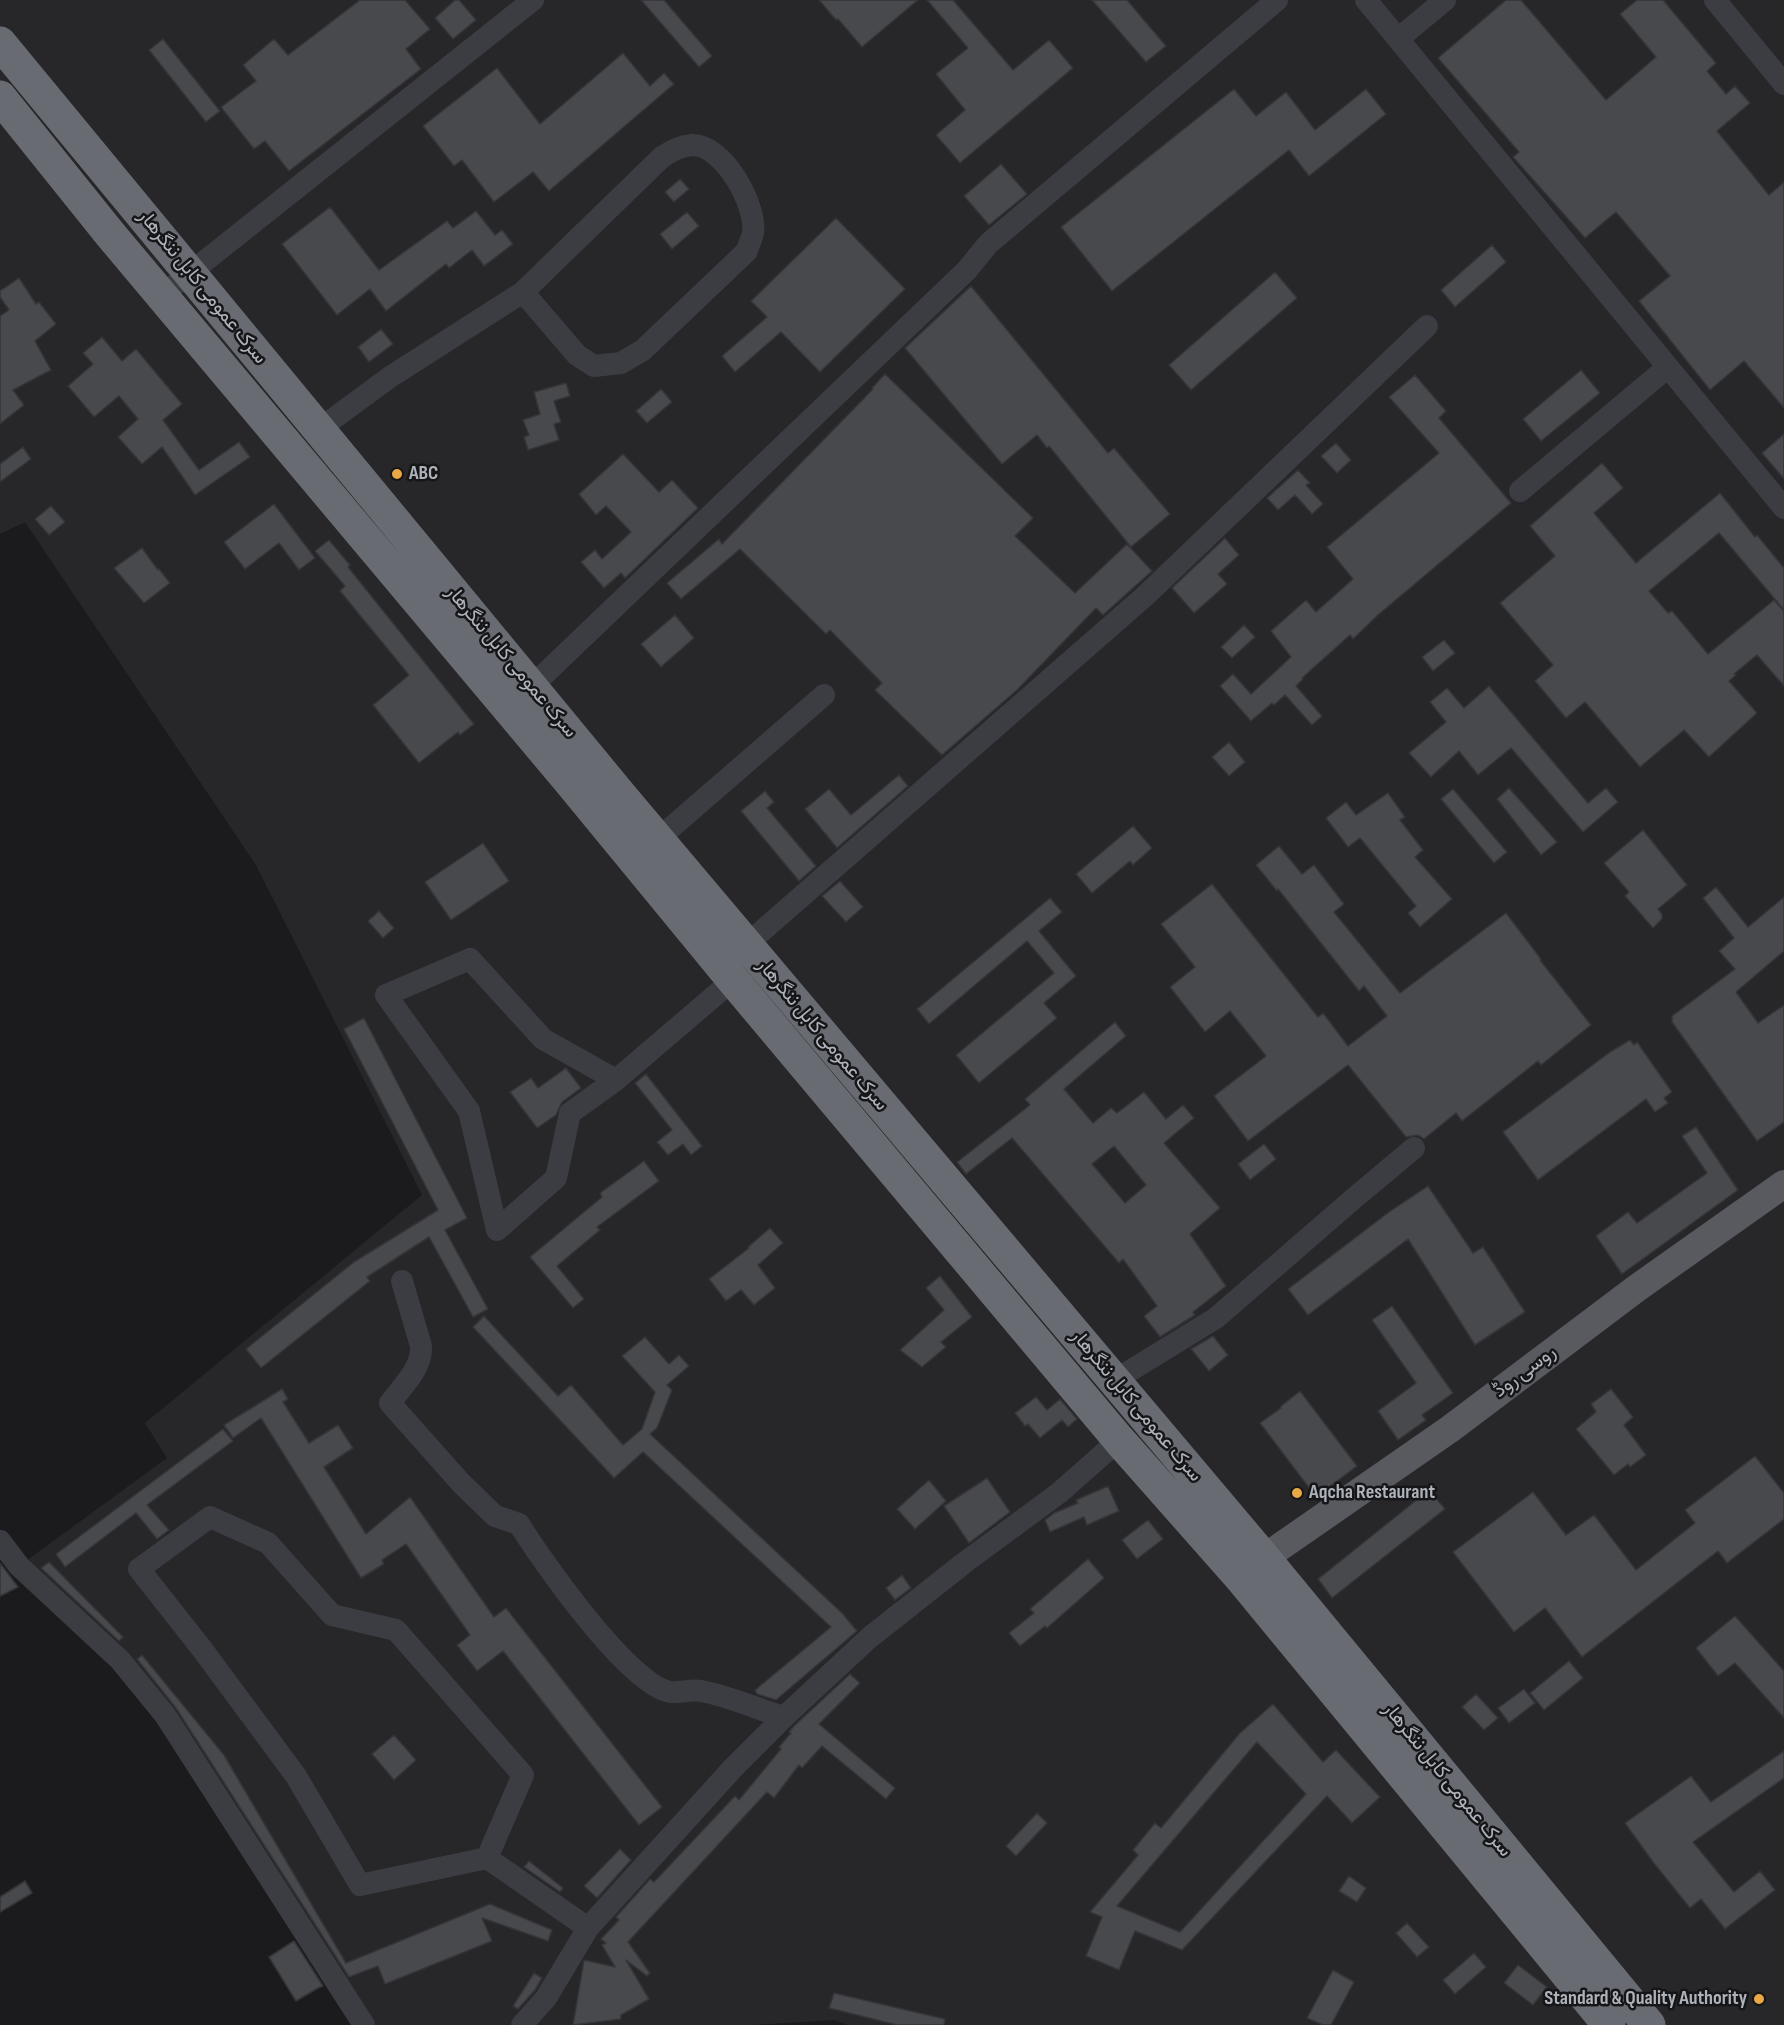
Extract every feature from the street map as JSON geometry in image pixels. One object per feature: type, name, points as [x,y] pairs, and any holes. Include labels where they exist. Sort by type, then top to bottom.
[{"type":"highway","name":"سرک عمومی کابل ننگرهار","points":[[0,43],[531,687],[839,1056],[1264,1558],[1648,2025]]},
{"type":"highway","name":"سرک عمومی کابل ننگرهار","points":[[0,97],[161,296],[563,772],[1119,1440],[1240,1577],[1609,2025]]},
{"type":"highway","points":[[815,1077],[839,1056]]},
{"type":"main road","name":"روسی روڈ","points":[[1264,1558],[1450,1429],[1637,1288],[1784,1184]]},
{"type":"street","points":[[161,296],[532,0]]},
{"type":"street","points":[[531,687],[967,270],[988,244],[1277,0]]},
{"type":"street","points":[[1366,0],[1784,508]]},
{"type":"street","points":[[1398,39],[1444,0]]},
{"type":"street","points":[[1715,0],[1784,84]]},
{"type":"street","points":[[318,430],[390,377],[523,292],[662,157],[675,148],[693,145],[708,149],[734,175],[750,207],[753,233],[747,251],[643,350],[621,363],[594,366],[577,355],[523,292]]},
{"type":"street","points":[[746,945],[1145,596],[1427,326]]},
{"type":"street","points":[[1520,491],[1668,367]]},
{"type":"street","points":[[658,839],[824,695]]},
{"type":"street","points":[[616,1080],[543,1039],[470,959],[386,995],[469,1111],[497,1230],[556,1179],[570,1113],[616,1080],[734,980]]},
{"type":"street","points":[[1115,1380],[1216,1318],[1414,1148]]},
{"type":"street","points":[[402,1281],[421,1346],[420,1364],[390,1403],[461,1483],[495,1516],[519,1524],[538,1555],[601,1636],[643,1678],[669,1692],[700,1690],[784,1717]]},
{"type":"street","points":[[522,2025],[546,1998],[588,1928],[733,1768],[784,1717],[868,1638],[1059,1493],[1119,1440]]},
{"type":"street","points":[[487,1858],[523,1775],[396,1630],[332,1615],[268,1543],[210,1517],[140,1569],[296,1776],[360,1885],[487,1858],[588,1928]]},
{"type":"street","points":[[0,1541],[19,1566],[120,1660],[165,1715],[364,2025]]},
{"type":"shaded area","points":[[0,0],[1784,0],[1784,2025],[848,2025],[834,2020],[753,2025],[364,2025],[165,1715],[19,1566],[167,1458],[145,1423],[422,1195],[256,865],[25,522],[0,534]]},
{"type":"building","points":[[360,0],[405,0],[430,29],[406,49],[421,69],[289,171],[265,141],[254,149],[221,107],[256,81],[243,65],[274,39],[288,55]]},
{"type":"building","points":[[455,0],[459,0],[476,20],[453,39],[435,18]]},
{"type":"building","points":[[641,0],[664,0],[712,56],[699,67]]},
{"type":"building","points":[[819,0],[918,0],[862,47]]},
{"type":"building","points":[[927,0],[953,0],[1013,70],[1049,40],[1073,68],[960,163],[936,135],[965,110],[936,74],[968,48]]},
{"type":"building","points":[[1092,0],[1127,0],[1166,46],[1146,62]]},
{"type":"building","points":[[1506,0],[1521,0],[1606,100],[1656,57],[1620,14],[1637,0],[1663,0],[1716,63],[1707,71],[1726,94],[1735,86],[1750,103],[1717,131],[1769,195],[1784,182],[1784,408],[1744,361],[1710,390],[1639,301],[1670,276],[1616,212],[1585,238],[1513,157],[1519,152],[1438,58]]},
{"type":"building","points":[[163,39],[220,111],[206,122],[149,50]]},
{"type":"building","points":[[623,53],[650,86],[664,73],[674,84],[549,191],[533,172],[494,202],[462,160],[454,166],[423,126],[497,68],[540,124]]},
{"type":"building","points":[[1234,89],[1256,116],[1286,92],[1315,130],[1366,89],[1386,114],[1309,176],[1289,150],[1112,291],[1061,227]]},
{"type":"building","points":[[1001,164],[1027,194],[989,225],[964,196]]},
{"type":"building","points":[[680,179],[689,189],[674,202],[665,192]]},
{"type":"building","points":[[330,207],[379,270],[447,221],[453,228],[476,211],[495,235],[502,230],[513,244],[484,266],[472,250],[449,268],[446,264],[386,311],[370,289],[337,315],[282,244]]},
{"type":"building","points":[[687,212],[699,226],[672,249],[660,234]]},
{"type":"building","points":[[836,218],[905,289],[820,372],[781,332],[735,372],[722,356],[767,317],[751,301]]},
{"type":"building","points":[[1492,245],[1506,262],[1455,307],[1441,290]]},
{"type":"building","points":[[1275,272],[1297,298],[1191,390],[1169,365]]},
{"type":"building","points":[[19,278],[36,304],[39,302],[56,324],[35,341],[51,370],[13,390],[24,405],[0,424],[0,316],[9,310],[0,297],[0,291]]},
{"type":"building","points":[[971,286],[1108,453],[1114,448],[1170,514],[1131,547],[1049,446],[1047,448],[1037,435],[1002,464],[905,348]]},
{"type":"building","points":[[381,329],[393,344],[369,362],[358,347]]},
{"type":"building","points":[[102,337],[122,361],[136,349],[182,404],[163,420],[199,470],[239,442],[250,457],[195,495],[162,447],[142,464],[118,437],[138,419],[119,396],[94,417],[68,386],[93,364],[83,353]]},
{"type":"building","points":[[1581,370],[1600,393],[1541,441],[1523,419]]},
{"type":"building","points":[[885,374],[1033,518],[1015,536],[1075,593],[1127,544],[1152,571],[1103,615],[1096,608],[1017,690],[942,755],[875,690],[882,683],[830,630],[826,634],[740,549],[681,599],[667,583],[719,539],[722,544]]},
{"type":"building","points":[[1415,375],[1446,411],[1439,418],[1511,503],[1378,615],[1353,639],[1350,635],[1302,678],[1296,686],[1322,716],[1312,725],[1285,695],[1251,721],[1220,686],[1233,674],[1251,694],[1291,657],[1271,631],[1306,600],[1316,612],[1353,579],[1327,547],[1439,453],[1389,397]]},
{"type":"building","points":[[566,383],[570,396],[554,401],[561,422],[554,424],[559,440],[528,450],[524,437],[529,435],[523,420],[540,414],[534,392]]},
{"type":"building","points":[[661,389],[672,402],[647,423],[636,411]]},
{"type":"building","points":[[1784,434],[1784,479],[1762,453]]},
{"type":"building","points":[[1336,443],[1351,460],[1337,473],[1321,456]]},
{"type":"building","points":[[23,447],[31,459],[0,482],[0,464]]},
{"type":"building","points":[[623,454],[659,492],[672,480],[698,508],[625,578],[621,573],[604,588],[581,562],[595,550],[602,559],[631,532],[606,506],[596,515],[579,494]]},
{"type":"building","points":[[1602,463],[1623,488],[1594,513],[1636,563],[1720,493],[1755,537],[1757,535],[1784,568],[1784,610],[1719,533],[1649,591],[1668,613],[1672,611],[1708,654],[1774,600],[1784,611],[1784,686],[1757,655],[1734,674],[1736,675],[1729,681],[1757,713],[1709,757],[1684,730],[1640,767],[1585,702],[1566,718],[1535,681],[1553,665],[1500,603],[1555,556],[1530,526]]},
{"type":"building","points":[[1298,470],[1310,483],[1306,485],[1323,504],[1312,514],[1295,495],[1278,510],[1267,498]]},
{"type":"building","points":[[274,504],[315,558],[299,570],[279,543],[245,569],[224,542]]},
{"type":"building","points":[[51,506],[65,522],[49,535],[35,519]]},
{"type":"building","points":[[1225,538],[1239,555],[1218,574],[1227,584],[1194,613],[1172,588]]},
{"type":"building","points":[[329,540],[474,724],[460,735],[458,732],[419,763],[373,705],[409,675],[340,591],[345,586],[315,551]]},
{"type":"building","points":[[142,548],[170,583],[144,603],[114,568]]},
{"type":"building","points":[[675,615],[694,638],[661,667],[641,644]]},
{"type":"building","points":[[1244,625],[1255,637],[1232,658],[1221,647]]},
{"type":"building","points":[[1444,640],[1455,653],[1433,671],[1422,657]]},
{"type":"building","points":[[1489,686],[1588,803],[1606,788],[1618,802],[1583,832],[1511,748],[1478,775],[1459,751],[1431,777],[1409,753],[1446,722],[1430,702],[1447,688],[1464,708]]},
{"type":"building","points":[[1229,742],[1245,762],[1229,776],[1212,757]]},
{"type":"building","points":[[899,775],[908,786],[837,848],[805,809],[829,789],[851,815]]},
{"type":"building","points":[[1509,788],[1557,842],[1541,855],[1497,799]]},
{"type":"building","points":[[1453,789],[1507,852],[1494,863],[1441,799]]},
{"type":"building","points":[[765,791],[774,802],[767,808],[816,866],[799,881],[741,811]]},
{"type":"building","points":[[1388,793],[1405,817],[1400,820],[1423,850],[1415,857],[1452,899],[1420,927],[1408,913],[1416,906],[1360,838],[1348,847],[1326,818],[1346,802],[1356,815]]},
{"type":"building","points":[[1133,826],[1152,848],[1133,865],[1130,861],[1092,893],[1076,874]]},
{"type":"building","points":[[1643,830],[1687,885],[1658,909],[1662,914],[1662,919],[1653,928],[1625,896],[1629,892],[1604,863]]},
{"type":"building","points":[[483,843],[509,881],[451,920],[425,882]]},
{"type":"building","points":[[1279,846],[1302,874],[1314,865],[1344,904],[1334,912],[1400,993],[1506,913],[1591,1025],[1541,1065],[1538,1061],[1462,1121],[1456,1113],[1424,1139],[1418,1135],[1406,1137],[1348,1065],[1248,1141],[1214,1096],[1266,1056],[1230,1011],[1205,1032],[1170,987],[1195,967],[1161,924],[1212,884],[1318,1017],[1323,1013],[1348,1046],[1387,1016],[1364,986],[1359,991],[1278,889],[1277,891],[1256,865]]},
{"type":"building","points":[[840,881],[863,907],[846,922],[822,896]]},
{"type":"building","points":[[1716,887],[1748,927],[1784,897],[1784,951],[1736,992],[1758,1023],[1784,1005],[1784,1122],[1757,1141],[1672,1022],[1672,1016],[1735,969],[1719,951],[1734,938],[1703,898]]},
{"type":"building","points":[[1050,898],[1062,912],[1039,931],[1076,976],[1044,1003],[1057,1018],[979,1083],[956,1055],[1054,973],[1027,941],[929,1024],[917,1009]]},
{"type":"building","points":[[379,911],[394,928],[383,938],[368,921]]},
{"type":"building","points":[[364,1018],[467,1218],[445,1230],[488,1309],[473,1317],[429,1237],[367,1277],[370,1281],[261,1368],[246,1349],[354,1262],[438,1210],[344,1029]]},
{"type":"building","points":[[1115,1022],[1126,1036],[1064,1089],[1093,1123],[1111,1108],[1117,1113],[1144,1092],[1166,1119],[1183,1105],[1194,1118],[1164,1143],[1220,1208],[1190,1234],[1226,1286],[1193,1312],[1195,1315],[1160,1337],[1144,1316],[1157,1306],[1123,1259],[1119,1263],[1012,1138],[966,1174],[957,1162],[1030,1105],[1025,1099]],"holes":[[[1114,1146],[1146,1185],[1125,1203],[1092,1164]]]},
{"type":"building","points":[[1630,1040],[1634,1045],[1637,1042],[1672,1092],[1664,1098],[1668,1103],[1655,1112],[1646,1099],[1538,1180],[1503,1132],[1610,1052]]},
{"type":"building","points":[[566,1068],[581,1088],[562,1102],[556,1115],[537,1128],[510,1092],[531,1078],[538,1088]]},
{"type":"building","points":[[646,1074],[702,1146],[691,1155],[683,1144],[668,1155],[657,1142],[672,1130],[635,1083]]},
{"type":"building","points":[[1696,1127],[1738,1190],[1622,1274],[1596,1236],[1628,1212],[1637,1223],[1707,1173],[1682,1136]]},
{"type":"building","points":[[1264,1144],[1276,1159],[1250,1180],[1238,1164]]},
{"type":"building","points":[[644,1161],[659,1181],[597,1227],[600,1230],[557,1266],[584,1299],[573,1308],[530,1257],[602,1197],[600,1193]]},
{"type":"building","points":[[1428,1186],[1473,1253],[1483,1247],[1525,1312],[1475,1345],[1408,1239],[1308,1315],[1288,1289],[1389,1212]]},
{"type":"building","points":[[770,1228],[783,1243],[758,1265],[775,1288],[754,1305],[741,1290],[726,1301],[709,1279],[749,1248]]},
{"type":"building","points":[[940,1276],[972,1317],[941,1342],[946,1347],[922,1367],[900,1350],[944,1310],[926,1288]]},
{"type":"building","points":[[1392,1306],[1453,1393],[1422,1415],[1426,1420],[1398,1440],[1378,1411],[1416,1383],[1372,1320]]},
{"type":"building","points":[[484,1316],[558,1396],[571,1385],[623,1445],[642,1429],[655,1392],[622,1356],[645,1337],[669,1364],[679,1355],[689,1366],[667,1385],[672,1390],[657,1428],[650,1434],[842,1613],[857,1631],[776,1700],[757,1694],[755,1690],[831,1627],[643,1452],[614,1478],[473,1327]]},
{"type":"building","points":[[1213,1336],[1228,1355],[1209,1371],[1191,1349]]},
{"type":"building","points":[[282,1389],[288,1399],[283,1402],[309,1443],[338,1425],[353,1448],[324,1467],[366,1534],[410,1497],[494,1617],[506,1608],[662,1807],[639,1825],[503,1651],[477,1671],[457,1645],[470,1635],[406,1544],[382,1560],[384,1564],[361,1578],[261,1418],[233,1438],[224,1425]]},
{"type":"building","points":[[1611,1389],[1633,1417],[1624,1425],[1646,1455],[1630,1467],[1628,1464],[1614,1475],[1576,1429],[1596,1412],[1591,1404]]},
{"type":"building","points":[[1300,1391],[1357,1466],[1316,1497],[1260,1423]]},
{"type":"building","points":[[1036,1397],[1047,1410],[1060,1399],[1077,1419],[1068,1427],[1062,1420],[1040,1438],[1028,1424],[1025,1426],[1015,1413]]},
{"type":"building","points":[[223,1429],[233,1441],[147,1505],[169,1530],[157,1539],[136,1513],[65,1567],[56,1554]]},
{"type":"building","points":[[1755,1456],[1784,1493],[1784,1519],[1727,1563],[1718,1551],[1582,1657],[1545,1608],[1514,1632],[1453,1552],[1533,1492],[1566,1535],[1594,1515],[1636,1570],[1695,1523],[1685,1510]]},
{"type":"building","points":[[987,1478],[1010,1512],[969,1543],[944,1506]]},
{"type":"building","points":[[929,1480],[946,1501],[915,1529],[897,1509]]},
{"type":"building","points":[[1108,1486],[1119,1511],[1087,1525],[1084,1517],[1050,1532],[1045,1520],[1054,1513],[1078,1503],[1076,1500]]},
{"type":"building","points":[[1429,1490],[1445,1509],[1332,1598],[1318,1579]]},
{"type":"building","points":[[1148,1520],[1163,1539],[1137,1559],[1122,1540]]},
{"type":"building","points":[[1088,1559],[1104,1578],[1047,1628],[1045,1626],[1020,1646],[1009,1633],[1034,1613],[1030,1609]]},
{"type":"building","points":[[49,1562],[123,1637],[119,1641],[41,1568]]},
{"type":"building","points":[[0,1563],[18,1587],[0,1596]]},
{"type":"building","points":[[902,1575],[911,1588],[895,1600],[886,1588]]},
{"type":"building","points":[[1735,1616],[1784,1671],[1784,1718],[1735,1663],[1718,1676],[1696,1648]]},
{"type":"building","points":[[142,1655],[224,1755],[346,1963],[490,1904],[552,1930],[548,1941],[482,1918],[492,1941],[385,1984],[378,1966],[349,1977],[176,1708],[137,1659]]},
{"type":"building","points":[[1569,1661],[1583,1678],[1544,1710],[1530,1693]]},
{"type":"building","points":[[850,1674],[860,1683],[819,1724],[895,1788],[886,1799],[822,1746],[802,1768],[799,1765],[774,1798],[767,1792],[628,1942],[650,1973],[647,1976],[626,1960],[649,1999],[621,2015],[621,2019],[573,2025],[584,1960],[615,1967],[602,1945],[606,1943],[601,1939],[619,1920],[616,1917],[650,1879],[654,1882],[735,1796],[739,1800],[781,1749],[779,1747],[794,1726]]},
{"type":"building","points":[[1524,1689],[1535,1703],[1509,1723],[1498,1708]]},
{"type":"building","points":[[1476,1694],[1498,1718],[1484,1730],[1462,1707]]},
{"type":"building","points":[[1273,1704],[1323,1762],[1336,1750],[1380,1797],[1352,1823],[1327,1796],[1182,1950],[1135,1931],[1119,1970],[1086,1956],[1102,1917],[1090,1912],[1138,1855],[1133,1850],[1155,1823],[1161,1828],[1240,1733]],"holes":[[[1257,1742],[1306,1794],[1180,1932],[1117,1906]]]},
{"type":"building","points":[[394,1735],[416,1760],[394,1780],[372,1754]]},
{"type":"building","points":[[1784,1751],[1784,1778],[1693,1842],[1734,1892],[1760,1871],[1775,1890],[1725,1929],[1701,1899],[1690,1908],[1625,1823],[1691,1776],[1711,1802]]},
{"type":"building","points":[[1037,1813],[1047,1823],[1016,1856],[1006,1846]]},
{"type":"building","points":[[620,1849],[631,1860],[597,1898],[584,1886]]},
{"type":"building","points":[[529,1861],[563,1888],[560,1892],[524,1867]]},
{"type":"building","points":[[1349,1876],[1366,1888],[1357,1902],[1339,1891]]},
{"type":"building","points":[[25,1881],[32,1893],[0,1912],[0,1897]]},
{"type":"building","points":[[1407,1923],[1429,1947],[1417,1957],[1396,1933]]},
{"type":"building","points":[[294,1941],[323,1986],[296,2001],[269,1957]]},
{"type":"building","points":[[1474,1953],[1486,1967],[1455,1994],[1443,1980]]},
{"type":"building","points":[[1518,1965],[1547,1987],[1533,2005],[1504,1983]]},
{"type":"building","points":[[1333,1970],[1354,1982],[1331,2025],[1323,2025],[1307,2018]]},
{"type":"building","points":[[534,1973],[542,1978],[535,1990],[518,2009],[513,2006]]},
{"type":"building","points":[[834,1993],[945,2019],[944,2025],[897,2025],[829,2008]]},
{"type":"place","name":"ABC","points":[[397,474]]},
{"type":"place","name":"Aqcha Restaurant","points":[[1297,1493]]},
{"type":"place","name":"Standard & Quality Authority","points":[[1759,1999]]}]
